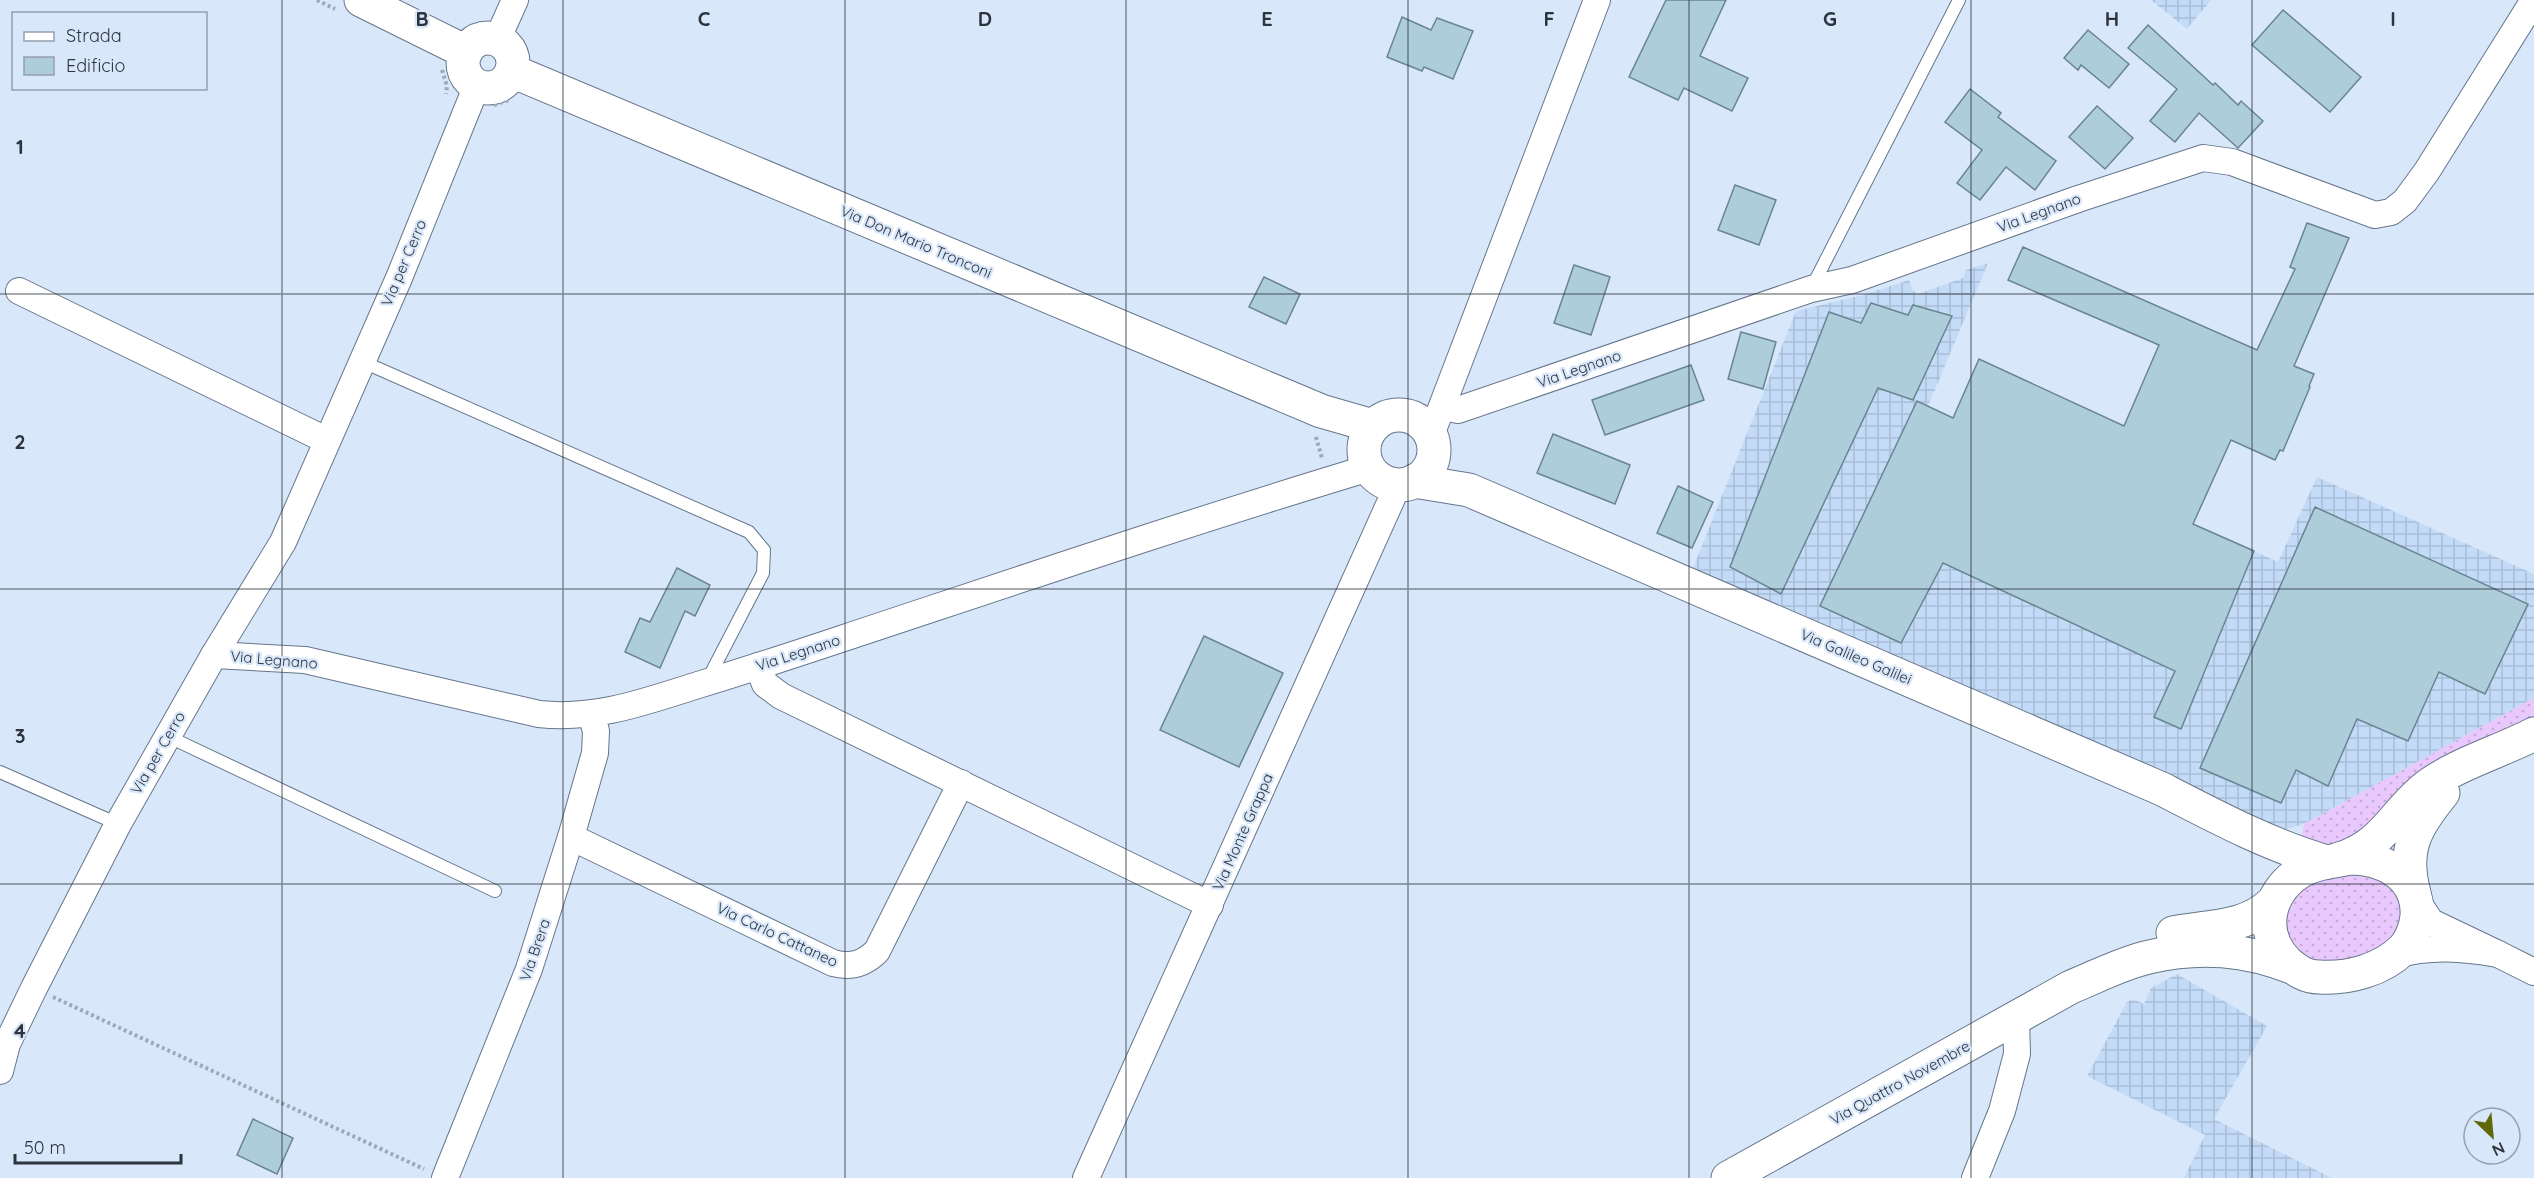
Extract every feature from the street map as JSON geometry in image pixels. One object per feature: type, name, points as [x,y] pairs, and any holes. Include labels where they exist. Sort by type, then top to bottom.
[{"type":"street","points":[[361,0],[466,52]]},
{"type":"street","points":[[497,40],[515,0]]},
{"type":"street","points":[[1436,432],[1416,418],[1405,415],[1393,415],[1382,419],[1369,448],[1382,480],[1406,483],[1424,474],[1431,465],[1436,432],[1597,0]]},
{"type":"street","name":"Via Legnano","points":[[1436,432],[1458,410],[1811,289],[1852,280],[2078,199],[2203,158],[2232,162],[2375,215],[2391,212],[2405,201],[2427,171],[2534,0]]},
{"type":"street","points":[[490,38],[497,40],[509,49],[512,56],[512,70],[509,77],[498,86],[491,88],[477,85],[466,74],[464,59],[466,52],[476,41],[490,38]]},
{"type":"street","name":"Via Don Mario Tronconi","points":[[512,70],[1322,411],[1369,448]]},
{"type":"street","name":"Via per Cerro","points":[[0,1071],[3,1042],[34,988],[118,824],[214,655],[282,542],[399,278],[477,85]]},
{"type":"street","points":[[19,291],[326,440]]},
{"type":"street","name":"Via Galileo Galilei","points":[[1436,432],[1469,490]]},
{"type":"street","name":"Via Legnano","points":[[214,655],[305,660],[539,714],[568,717],[591,714],[639,703],[758,666],[1269,497],[1369,448]]},
{"type":"street","name":"Via Galileo Galilei","points":[[1406,483],[1469,490],[2162,789],[2240,830],[2308,858],[2327,862]]},
{"type":"street","name":"Via Monte Grappa","points":[[1086,1178],[1210,904],[1406,483]]},
{"type":"street","points":[[758,666],[765,684],[781,696],[1210,904]]},
{"type":"street","name":"Via Brera","points":[[439,1175],[529,969],[595,753],[596,731],[591,714]]},
{"type":"street","points":[[2497,753],[2445,790],[2418,825],[2410,851],[2410,879],[2417,908],[2416,926],[2405,948],[2384,964],[2337,978],[2314,977],[2294,968],[2282,957],[2270,934],[2269,914],[2282,886],[2300,872],[2346,857],[2383,835],[2428,785],[2534,734]]},
{"type":"street","name":"Via Carlo Cattaneo","points":[[571,837],[833,963],[845,966],[868,960],[877,951],[961,783]]},
{"type":"street","name":"Via Galileo Galilei","points":[[2240,830],[2260,844],[2274,864],[2277,874],[2274,901]]},
{"type":"street","points":[[2327,862],[2351,858],[2379,861],[2401,875],[2431,922],[2534,972]]},
{"type":"street","name":"Via Quattro Novembre","points":[[2071,987],[2100,962],[2144,939],[2247,920],[2263,912],[2274,901]]},
{"type":"street","points":[[2396,955],[2412,950],[2446,947],[2498,954]]},
{"type":"street","name":"Via Quattro Novembre","points":[[1728,1178],[2071,987],[2148,957],[2216,950],[2262,956],[2294,968]]},
{"type":"street","points":[[1975,1178],[2002,1112],[2018,1054],[2016,1018]]},
{"type":"lane","points":[[1811,289],[1959,0]]},
{"type":"lane","points":[[361,361],[749,532],[764,550],[763,573],[706,682]]},
{"type":"lane","points":[[168,736],[495,891]]},
{"type":"lane","points":[[0,772],[118,824]]},
{"type":"path","points":[[34,988],[439,1175]]},
{"type":"shaded area","points":[[2151,0],[2211,0],[2187,29]]},
{"type":"shaded area","points":[[1988,263],[1928,406],[2278,562],[2317,477],[2534,574],[2534,698],[2304,824],[2281,831],[1693,568],[1796,311],[1863,295],[1909,280],[1913,291],[1918,294],[1963,278],[1966,270]]},
{"type":"shaded area","points":[[2534,698],[2534,718],[2368,836],[2324,850],[2300,843],[2304,824]]},
{"type":"shaded area","points":[[2360,874],[2384,882],[2399,899],[2402,921],[2390,944],[2365,956],[2340,961],[2317,962],[2302,957],[2291,948],[2282,915],[2287,904],[2301,889],[2316,881]]},
{"type":"shaded area","points":[[2177,974],[2267,1026],[2214,1119],[2332,1178],[2184,1178],[2205,1135],[2087,1076],[2127,1002],[2133,999],[2144,1004],[2151,988]]},
{"type":"building","points":[[1666,0],[1726,0],[1700,56],[1748,78],[1732,111],[1684,88],[1678,100],[1629,77]]},
{"type":"building","points":[[2283,10],[2361,77],[2330,112],[2252,45]]},
{"type":"building","points":[[1402,17],[1431,30],[1437,18],[1473,31],[1453,79],[1424,67],[1422,71],[1387,57]]},
{"type":"building","points":[[2148,25],[2213,85],[2215,83],[2238,105],[2241,101],[2263,121],[2238,148],[2199,113],[2175,142],[2150,121],[2177,89],[2128,48]]},
{"type":"building","points":[[2088,30],[2129,64],[2109,88],[2081,65],[2078,70],[2064,58]]},
{"type":"building","points":[[1970,89],[2001,113],[1998,117],[2056,161],[2035,190],[2006,167],[1980,200],[1957,183],[1982,150],[1945,122]]},
{"type":"building","points":[[2097,106],[2133,138],[2105,169],[2069,137]]},
{"type":"building","points":[[1735,185],[1776,200],[1759,245],[1718,230]]},
{"type":"building","points":[[2307,223],[2349,238],[2294,366],[2314,374],[2283,451],[2280,450],[2275,460],[2231,440],[2193,524],[2254,551],[2181,729],[2154,717],[2175,671],[1943,563],[1901,643],[1820,606],[1917,401],[1953,418],[1979,359],[2124,426],[2159,345],[2008,280],[2023,247],[2257,350],[2295,269],[2290,267]]},
{"type":"building","points":[[1574,265],[1610,277],[1591,335],[1554,323]]},
{"type":"building","points":[[1264,277],[1300,294],[1286,324],[1249,307]]},
{"type":"building","points":[[1871,303],[1908,315],[1913,305],[1952,316],[1913,400],[1878,388],[1781,594],[1730,567],[1829,312],[1861,323]]},
{"type":"building","points":[[1741,332],[1776,342],[1763,389],[1728,379]]},
{"type":"building","points":[[1691,365],[1704,400],[1605,435],[1592,400]]},
{"type":"building","points":[[1553,434],[1630,465],[1615,504],[1537,473]]},
{"type":"building","points":[[1678,486],[1713,502],[1692,548],[1657,533]]},
{"type":"building","points":[[2315,507],[2528,604],[2485,694],[2439,672],[2408,741],[2357,719],[2328,786],[2296,770],[2281,803],[2200,768]]},
{"type":"building","points":[[677,568],[710,585],[695,616],[685,611],[660,668],[625,652],[640,618],[650,622]]},
{"type":"building","points":[[1204,636],[1283,673],[1239,767],[1160,730]]},
{"type":"building","points":[[253,1119],[293,1138],[277,1174],[237,1155]]}]
